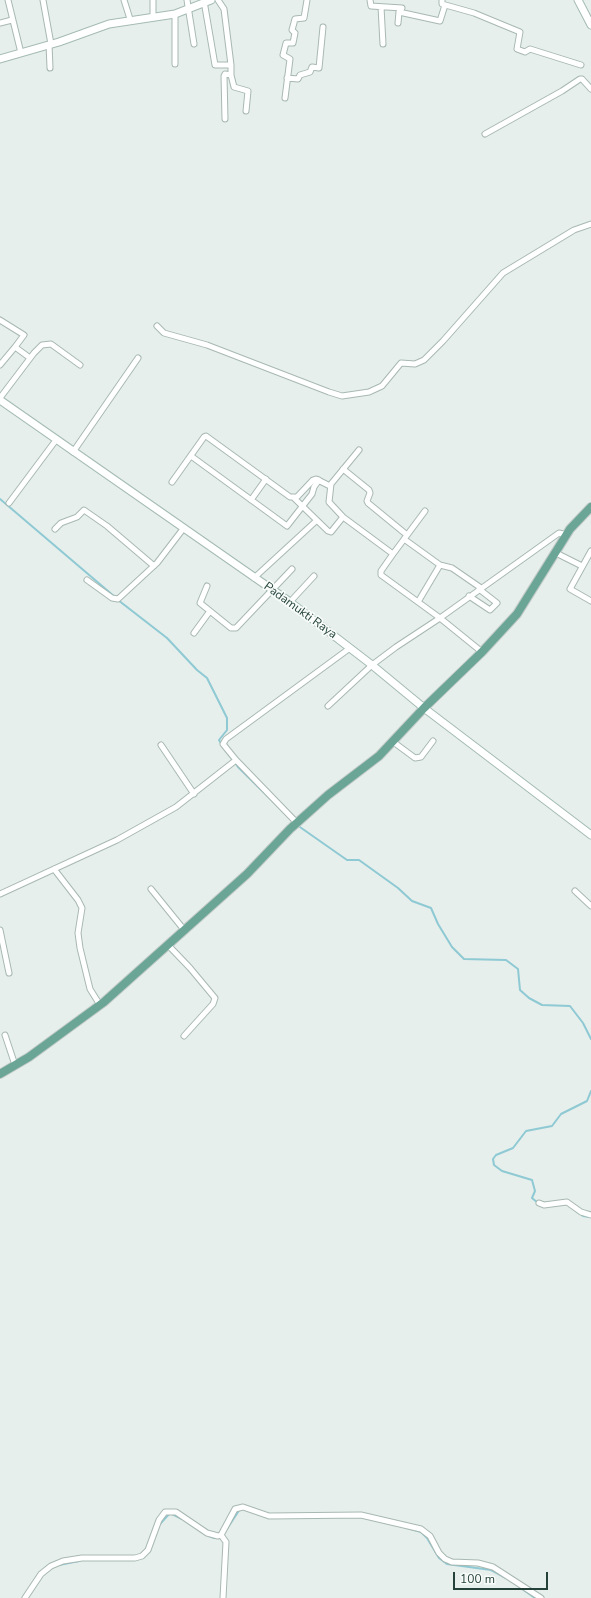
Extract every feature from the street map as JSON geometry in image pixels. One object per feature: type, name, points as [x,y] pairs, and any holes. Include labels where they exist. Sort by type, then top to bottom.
[{"type":"main road","points":[[0,1074],[100,1005],[185,931],[247,874],[297,823],[328,795],[379,756],[424,708],[482,652],[517,614],[567,535],[591,507]]},
{"type":"street","points":[[8,0],[21,54]]},
{"type":"street","points":[[43,0],[50,47],[50,68]]},
{"type":"street","points":[[124,0],[130,19]]},
{"type":"street","points":[[152,0],[153,17]]},
{"type":"street","points":[[187,0],[190,11],[194,44]]},
{"type":"street","points":[[285,98],[290,59],[283,55],[286,43],[293,42],[295,33],[292,30],[295,19],[304,18],[307,0]]},
{"type":"street","points":[[370,0],[370,6],[402,8],[399,12],[398,24]]},
{"type":"street","points":[[578,0],[591,25]]},
{"type":"street","points":[[218,1],[224,9],[231,75],[234,87],[248,91],[246,111]]},
{"type":"street","points":[[0,59],[50,47],[109,24],[130,19],[175,16],[190,11],[206,2],[215,65],[231,65]]},
{"type":"street","points":[[399,12],[440,21],[444,2],[519,31],[520,33],[517,49],[525,52],[530,49],[581,65]]},
{"type":"street","points":[[381,7],[383,44]]},
{"type":"street","points":[[175,16],[175,64]]},
{"type":"street","points":[[0,23],[12,20]]},
{"type":"street","points":[[287,78],[298,79],[300,75],[310,72],[312,67],[319,68],[323,27]]},
{"type":"street","points":[[225,119],[224,76],[225,74],[231,75]]},
{"type":"street","points":[[485,134],[562,91],[580,79],[583,80],[591,89]]},
{"type":"street","points":[[158,326],[164,333],[207,345],[329,392],[342,396],[369,392],[382,386],[401,363],[415,364],[424,360],[503,274],[574,230],[591,224]]},
{"type":"street","points":[[0,320],[24,335],[0,365]]},
{"type":"street","points":[[1,402],[30,358],[42,345],[51,344],[80,365]]},
{"type":"street","points":[[15,347],[30,358]]},
{"type":"street","points":[[73,452],[138,358]]},
{"type":"street","name":"Padamukti Raya","points":[[1,402],[290,602],[372,665],[424,708],[591,835]]},
{"type":"street","points":[[172,482],[206,436],[294,498],[316,521],[330,532],[343,517]]},
{"type":"street","points":[[8,503],[56,440]]},
{"type":"street","points":[[359,450],[330,486],[329,502],[343,517],[393,554]]},
{"type":"street","points":[[191,456],[287,526],[312,494],[314,487],[319,480]]},
{"type":"street","points":[[343,470],[369,490],[370,493],[366,501],[406,537],[440,564],[452,568],[497,603],[490,610],[469,596]]},
{"type":"street","points":[[251,500],[266,479]]},
{"type":"street","points":[[294,498],[313,480],[319,480],[330,486]]},
{"type":"street","points":[[55,528],[61,523],[77,517],[84,510],[107,526],[154,566]]},
{"type":"street","points":[[425,511],[381,571],[381,575],[440,618],[482,652]]},
{"type":"street","points":[[254,578],[316,521]]},
{"type":"street","points":[[86,580],[112,598],[118,599],[154,566],[183,529]]},
{"type":"street","points":[[328,706],[372,665],[396,647],[440,618],[559,533],[567,535]]},
{"type":"street","points":[[591,551],[570,589],[591,602]]},
{"type":"street","points":[[556,553],[582,566]]},
{"type":"street","points":[[418,602],[440,564]]},
{"type":"street","points":[[207,586],[199,601],[210,612],[231,628],[236,628],[292,569]]},
{"type":"street","points":[[290,602],[314,576]]},
{"type":"street","points":[[194,633],[210,612]]},
{"type":"street","points":[[297,823],[236,760],[223,744],[226,739],[350,648]]},
{"type":"street","points":[[392,741],[415,758],[421,757],[432,741]]},
{"type":"street","points":[[161,745],[194,794]]},
{"type":"street","points":[[0,894],[117,840],[176,807],[236,760]]},
{"type":"street","points":[[54,869],[78,900],[82,908],[78,933],[80,948],[90,989],[100,1005]]},
{"type":"street","points":[[151,889],[185,931]]},
{"type":"street","points":[[575,892],[591,906]]},
{"type":"street","points":[[0,930],[9,973]]},
{"type":"street","points":[[168,945],[215,998],[213,1004],[184,1036]]},
{"type":"street","points":[[6,1035],[15,1065]]},
{"type":"street","points":[[539,1203],[544,1205],[567,1202],[581,1212],[591,1215]]},
{"type":"street","points":[[221,1535],[235,1510],[243,1506],[269,1516],[361,1514],[377,1517],[421,1529],[430,1536],[439,1553],[445,1559],[452,1562],[486,1564],[541,1598]]},
{"type":"street","points":[[25,1598],[41,1574],[51,1566],[82,1558],[135,1558],[142,1556],[148,1550],[159,1520],[165,1512],[176,1512],[207,1533],[214,1536],[221,1535]]},
{"type":"street","points":[[221,1535],[226,1542],[223,1598]]},
{"type":"waterway","points":[[0,499],[115,597]]},
{"type":"waterway","points":[[118,600],[167,638],[197,670],[207,678],[227,718],[227,730],[219,740],[223,747],[238,767],[294,822]]},
{"type":"waterway","points":[[297,825],[347,860],[359,860],[398,888],[412,901],[431,908],[438,924],[452,947],[464,959],[506,960],[518,969],[520,990],[529,998],[542,1005],[570,1006],[583,1023],[591,1039]]},
{"type":"waterway","points":[[538,1203],[532,1198],[535,1191],[532,1180],[502,1171],[494,1165],[493,1159],[496,1155],[513,1148],[526,1131],[552,1126],[561,1114],[587,1101],[591,1091]]},
{"type":"waterway","points":[[576,1211],[583,1216],[590,1217]]},
{"type":"waterway","points":[[209,1536],[221,1538],[240,1509]]},
{"type":"waterway","points":[[160,1524],[170,1513],[182,1519]]},
{"type":"waterway","points":[[271,1518],[309,1518]]},
{"type":"waterway","points":[[407,1528],[421,1532],[427,1538],[439,1558],[447,1564],[491,1570],[506,1578]]},
{"type":"waterway","points":[[59,1565],[79,1561]]},
{"type":"waterway","points":[[518,1586],[535,1598]]}]
